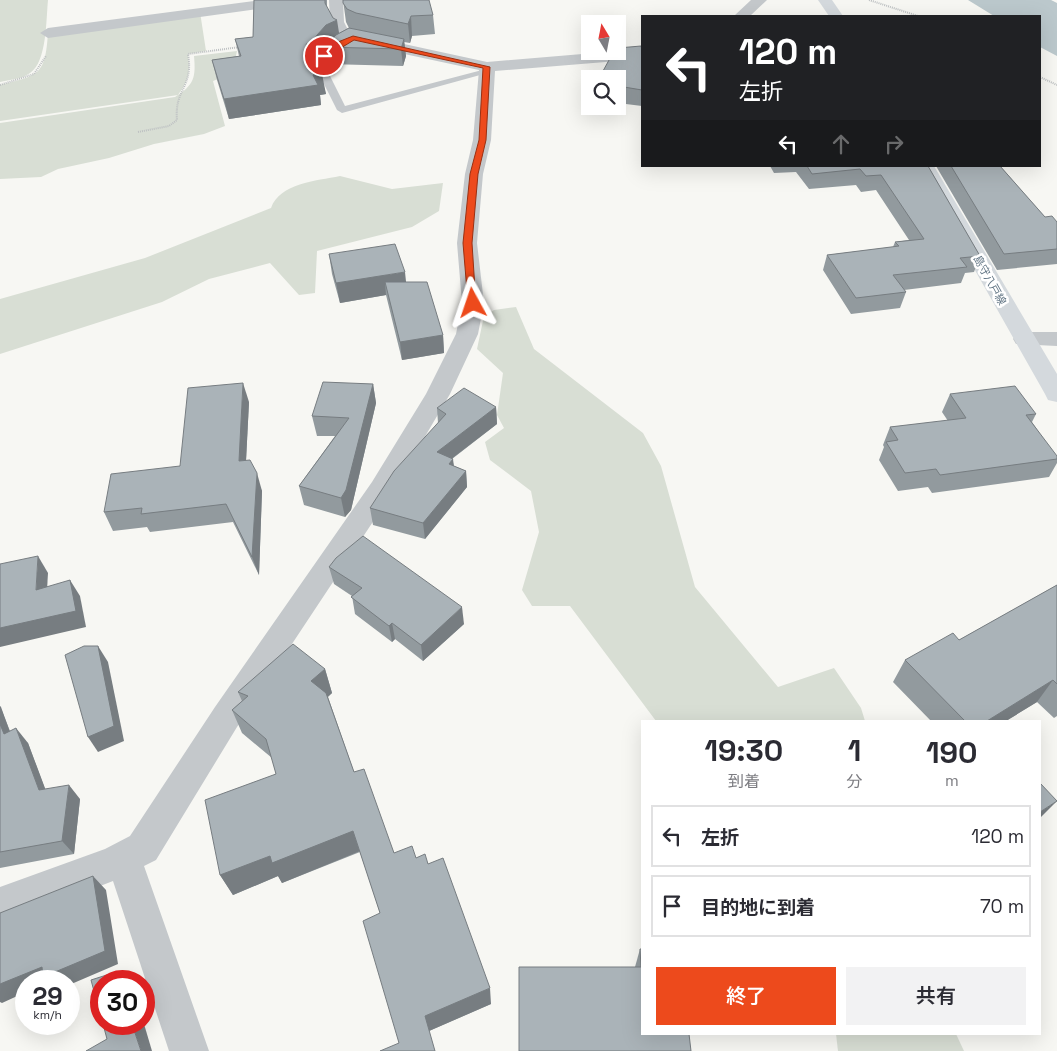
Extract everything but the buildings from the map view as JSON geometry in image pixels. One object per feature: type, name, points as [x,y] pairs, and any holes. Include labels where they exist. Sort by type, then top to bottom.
[{"type":"main road","points":[[825,0],[835,15]]},
{"type":"main road","name":"島守八戸線","points":[[926,167],[1057,394]]},
{"type":"street","points":[[48,33],[294,0]]},
{"type":"street","points":[[336,0],[337,22],[342,33],[353,38],[486,70],[641,54]]},
{"type":"street","points":[[742,15],[760,0]]},
{"type":"street","points":[[0,906],[124,859],[143,848],[226,717],[382,489],[438,394],[468,334],[473,303],[467,243],[474,174],[482,140],[486,70]]},
{"type":"street","points":[[1024,339],[1057,339]]},
{"type":"street","points":[[124,859],[189,1051]]},
{"type":"lane","points":[[353,38],[341,43],[324,56],[319,64],[342,110],[486,70]]},
{"type":"path","points":[[869,0],[915,15]]},
{"type":"path","points":[[0,85],[32,76],[41,70],[47,53],[48,33]]},
{"type":"path","points":[[138,132],[170,126],[177,120],[175,106],[178,94],[186,84],[190,73],[188,54],[241,46]]},
{"type":"path","points":[[1041,78],[1057,86]]},
{"type":"shaded area","points":[[0,0],[48,0],[45,40],[36,68],[23,77],[0,82]]},
{"type":"shaded area","points":[[968,0],[1051,0],[1057,3],[1057,56],[1041,48],[1041,15],[992,15]]},
{"type":"shaded area","points":[[200,12],[206,51],[188,54],[188,76],[178,95],[0,121],[0,85],[24,79],[38,71],[45,58],[48,33]]},
{"type":"shaded area","points":[[237,51],[234,65],[228,75],[213,81],[225,126],[204,134],[154,144],[109,158],[58,169],[41,177],[0,179],[0,123],[175,97],[190,85],[195,70],[194,56]]},
{"type":"shaded area","points":[[340,176],[392,189],[443,183],[439,211],[412,227],[317,251],[315,293],[299,295],[270,263],[209,279],[162,302],[0,354],[0,299],[145,258],[271,208],[282,193],[290,188],[300,184]]},
{"type":"shaded area","points":[[516,307],[534,349],[643,433],[661,466],[695,587],[778,687],[834,668],[861,708],[865,720],[655,720],[570,606],[532,606],[522,590],[539,532],[531,491],[490,460],[485,442],[504,428],[497,415],[503,373],[477,349],[484,316],[494,310]]},
{"type":"shaded area","points":[[836,1035],[956,1035],[964,1051],[838,1051]]},
{"type":"route","points":[[324,56],[341,43],[353,38],[487,67],[482,140],[474,174],[467,243],[473,303]]}]
